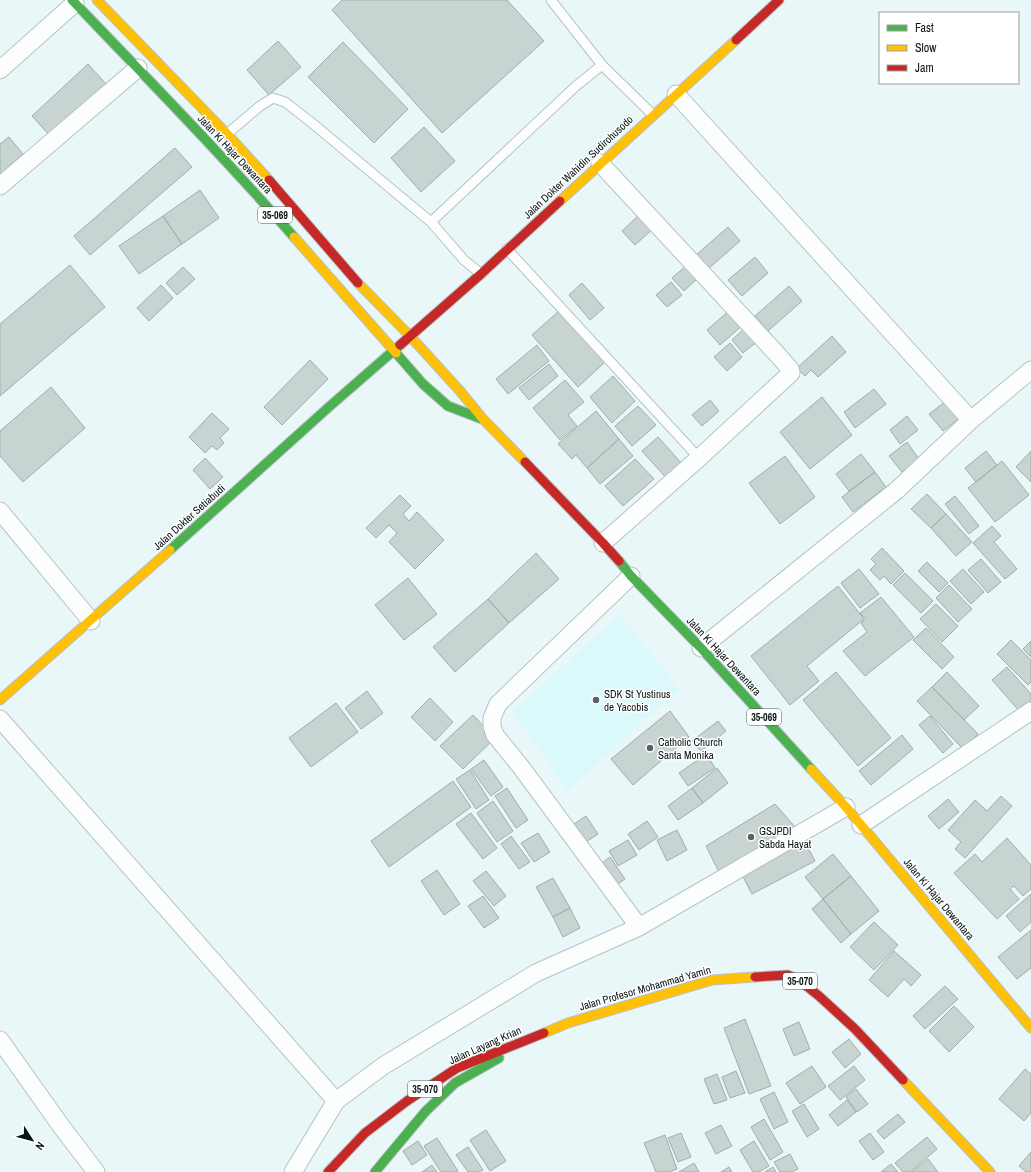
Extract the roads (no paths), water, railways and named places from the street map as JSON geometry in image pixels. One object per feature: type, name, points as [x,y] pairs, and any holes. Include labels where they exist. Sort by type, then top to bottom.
[{"type":"main road","name":"Jalan Ki Hajar Dewantara","points":[[97,0],[227,134],[368,294],[410,336],[483,419],[603,543],[631,576],[701,648],[846,807],[1031,1028]]},
{"type":"main road","name":"Jalan Dokter Wahidin Sudirohusodo","points":[[394,351],[779,0]]},
{"type":"main road","name":"Jalan Ki Hajar Dewantara","points":[[73,2],[138,68],[260,198],[423,384],[448,406],[483,419]]},
{"type":"main road","name":"Jalan Dokter Setiabudi","points":[[0,700],[91,621],[394,351]]},
{"type":"main road","name":"Jalan Profesor Mohammad Yamin","points":[[375,1172],[425,1112],[456,1083],[541,1034],[568,1023],[712,980],[774,975],[788,975],[799,980],[819,996],[855,1029],[990,1172]]},
{"type":"main road","name":"Jalan Layang Krian","points":[[328,1172],[365,1133],[413,1097],[457,1068],[541,1034]]},
{"type":"street","points":[[0,70],[73,2]]},
{"type":"street","points":[[0,186],[138,68]]},
{"type":"street","points":[[676,94],[971,420]]},
{"type":"street","points":[[600,163],[771,347],[792,372],[699,458],[603,543]]},
{"type":"street","points":[[701,648],[897,490],[971,420],[1031,370]]},
{"type":"street","points":[[0,511],[91,621]]},
{"type":"street","points":[[631,576],[498,704],[492,718],[492,726],[495,735],[521,767],[639,927]]},
{"type":"street","points":[[861,825],[1031,712]]},
{"type":"street","points":[[0,720],[336,1101]]},
{"type":"street","points":[[293,1172],[336,1101],[383,1066],[536,973],[639,927],[846,807]]},
{"type":"street","points":[[0,1040],[61,1126],[96,1172]]},
{"type":"lane","points":[[557,2],[602,65],[653,115]]},
{"type":"lane","points":[[431,222],[576,86],[602,65]]},
{"type":"lane","points":[[227,134],[260,106],[273,98],[284,102],[312,123],[431,222],[464,260],[480,274]]},
{"type":"lane","points":[[507,249],[699,458]]},
{"type":"place","name":"SDK St Yustinus de Yacobis","points":[[596,700]]},
{"type":"place","name":"Catholic Church Santa Monika","points":[[650,748]]},
{"type":"place","name":"GSJPDI Sabda Hayat","points":[[751,837]]}]
